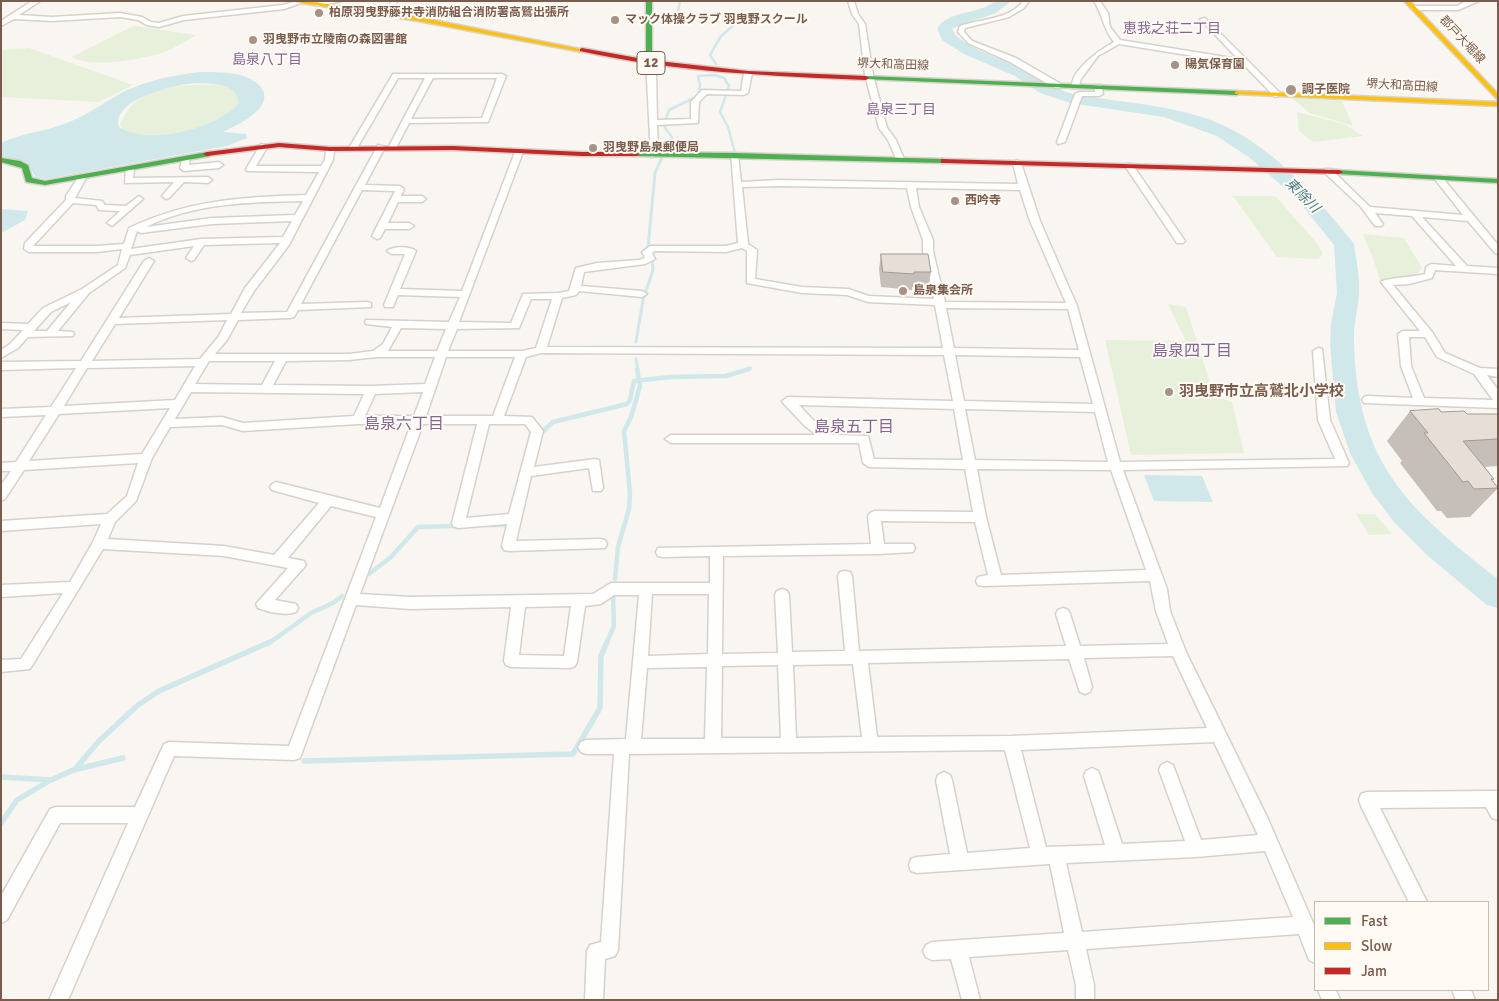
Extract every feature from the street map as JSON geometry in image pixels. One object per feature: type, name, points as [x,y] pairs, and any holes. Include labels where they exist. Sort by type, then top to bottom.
[{"type":"main road","points":[[649,1],[649,62]]},
{"type":"main road","name":"堺大和高田線","points":[[296,2],[390,14],[649,62],[748,73],[1054,86],[1077,90],[1098,88],[1498,104]]},
{"type":"main road","name":"郡戸大堀線","points":[[1410,4],[1498,98]]},
{"type":"main road","points":[[1,160],[17,162],[25,167],[29,180],[36,182],[82,178],[227,150],[279,145],[330,148],[453,148],[519,152],[734,155],[1254,169],[1292,168],[1498,181]]},
{"type":"street","points":[[1,24],[37,1]]},
{"type":"street","points":[[317,4],[339,1]]},
{"type":"street","points":[[390,14],[394,1]]},
{"type":"street","points":[[851,1],[855,14],[862,24],[870,78],[883,128],[892,140],[900,159]]},
{"type":"street","points":[[1026,1],[1025,5],[1008,15],[970,24],[962,27],[961,32],[976,45],[1013,60],[1054,86]]},
{"type":"street","points":[[1097,1],[1106,13],[1107,27],[1118,42],[1245,62]]},
{"type":"street","points":[[1410,4],[1458,8],[1476,1]]},
{"type":"street","points":[[14,16],[52,19],[120,15],[140,18],[149,24],[159,24],[182,18],[284,7],[296,2]]},
{"type":"street","points":[[1203,19],[1278,95]]},
{"type":"street","points":[[1060,142],[1073,107],[1077,90],[1077,79],[1096,55],[1118,42]]},
{"type":"street","points":[[649,62],[652,71],[654,155]]},
{"type":"street","points":[[653,123],[695,121],[695,102],[704,92],[744,93],[748,73]]},
{"type":"street","points":[[353,148],[396,76],[502,76],[485,120],[406,121]]},
{"type":"street","points":[[110,321],[290,315],[360,187],[406,121],[430,76]]},
{"type":"street","points":[[264,146],[250,170],[324,169]]},
{"type":"street","points":[[1,666],[25,665],[74,587],[99,544],[110,519],[132,498],[146,458],[204,360],[223,338],[249,290],[286,240],[329,160],[330,148]]},
{"type":"street","points":[[58,1000],[169,749],[297,757],[382,513],[419,420],[441,355],[519,152]]},
{"type":"street","points":[[734,155],[743,245]]},
{"type":"street","points":[[186,158],[184,168],[219,165]]},
{"type":"street","points":[[1018,163],[1023,187],[1043,242],[1072,306],[1115,466],[1160,588],[1159,599],[1177,650],[1191,683],[1242,783],[1269,842],[1305,925],[1314,951]]},
{"type":"street","points":[[1129,166],[1180,241]]},
{"type":"street","points":[[130,169],[128,181],[208,180]]},
{"type":"street","points":[[1328,171],[1368,210],[1378,224]]},
{"type":"street","points":[[82,178],[70,196],[71,200],[28,245],[29,249],[127,250],[201,242],[286,240]]},
{"type":"street","points":[[1438,178],[1498,251]]},
{"type":"street","points":[[166,196],[181,180]]},
{"type":"street","points":[[737,185],[779,183],[1023,187]]},
{"type":"street","points":[[911,186],[915,207],[928,240],[928,251],[971,464],[990,580],[1155,575]]},
{"type":"street","points":[[360,187],[400,189],[377,236]]},
{"type":"street","points":[[1,355],[48,310],[86,291],[122,266],[132,232],[146,223],[172,212],[214,202],[308,198]]},
{"type":"street","points":[[112,223],[139,199]]},
{"type":"street","points":[[395,199],[422,199]]},
{"type":"street","points":[[71,200],[99,203],[102,208],[127,209]]},
{"type":"street","points":[[1368,210],[1470,218]]},
{"type":"street","points":[[1414,213],[1464,269]]},
{"type":"street","points":[[132,232],[183,223],[298,218]]},
{"type":"street","points":[[382,226],[409,226]]},
{"type":"street","points":[[191,258],[201,242]]},
{"type":"street","points":[[370,322],[398,325],[515,326],[526,296],[558,296],[572,293],[576,288],[579,270],[592,266],[641,263],[650,259],[647,252],[653,248],[726,248],[743,245],[752,250],[750,281],[802,290],[848,292],[868,299],[940,304],[1072,306]]},
{"type":"street","points":[[389,305],[410,251],[392,251]]},
{"type":"street","points":[[1,496],[149,261]]},
{"type":"street","points":[[1498,271],[1431,266],[1429,276],[1410,281],[1386,282],[1428,334],[1441,355],[1478,371],[1498,373]]},
{"type":"street","points":[[576,288],[642,294]]},
{"type":"street","points":[[50,334],[86,291]]},
{"type":"street","points":[[394,292],[466,294]]},
{"type":"street","points":[[541,350],[558,296]]},
{"type":"street","points":[[295,308],[367,305]]},
{"type":"street","points":[[376,354],[387,346],[398,325]]},
{"type":"street","points":[[1,326],[18,326],[28,331],[50,334],[69,334]]},
{"type":"street","points":[[1420,401],[1406,366],[1403,334],[1428,334]]},
{"type":"street","points":[[1,366],[350,357],[376,354],[522,354],[541,350],[779,349],[1085,354]]},
{"type":"street","points":[[671,439],[864,439],[869,463],[1115,466],[1343,463],[1324,420],[1318,351]]},
{"type":"street","points":[[514,519],[458,523],[491,420],[522,354]]},
{"type":"street","points":[[265,389],[282,358]]},
{"type":"street","points":[[1478,371],[1498,400]]},
{"type":"street","points":[[188,388],[371,390],[430,388]]},
{"type":"street","points":[[358,420],[371,390]]},
{"type":"street","points":[[1368,400],[1498,404]]},
{"type":"street","points":[[831,439],[809,423],[788,401],[1099,408]]},
{"type":"street","points":[[1,413],[179,404]]},
{"type":"street","points":[[168,423],[222,421],[243,427],[358,420],[528,420],[537,431],[508,546],[600,544]]},
{"type":"street","points":[[1,466],[146,458]]},
{"type":"street","points":[[526,472],[595,463],[597,488]]},
{"type":"street","points":[[276,487],[382,513]]},
{"type":"street","points":[[277,561],[328,501]]},
{"type":"street","points":[[878,549],[874,516],[980,518]]},
{"type":"street","points":[[1,526],[110,519]]},
{"type":"street","points":[[99,544],[224,551],[299,565],[263,604],[291,608]]},
{"type":"street","points":[[663,552],[908,548]]},
{"type":"street","points":[[713,746],[717,551]]},
{"type":"street","points":[[845,576],[870,744]]},
{"type":"street","points":[[1,591],[74,587]]},
{"type":"street","points":[[351,599],[410,603],[596,600],[611,590],[716,588]]},
{"type":"street","points":[[594,1000],[596,951],[610,950],[628,747],[641,662],[646,589]]},
{"type":"street","points":[[782,595],[789,745]]},
{"type":"street","points":[[519,601],[511,661],[570,662],[579,600]]},
{"type":"street","points":[[1063,614],[1085,687]]},
{"type":"street","points":[[641,662],[1177,650]]},
{"type":"street","points":[[586,747],[1011,743],[1217,735]]},
{"type":"street","points":[[1011,743],[1076,941],[1085,985],[1085,1000]]},
{"type":"street","points":[[1167,770],[1196,849]]},
{"type":"street","points":[[1092,776],[1116,853]]},
{"type":"street","points":[[944,780],[960,862]]},
{"type":"street","points":[[1418,901],[1367,800],[1495,803]]},
{"type":"street","points":[[1,914],[7,892],[56,815],[141,814]]},
{"type":"street","points":[[917,865],[1196,849],[1269,842]]},
{"type":"street","points":[[932,951],[1305,925]]},
{"type":"street","points":[[958,949],[971,1000]]},
{"type":"green space","points":[[131,27],[196,35],[169,50],[148,57],[92,62],[81,61],[72,57]]},
{"type":"green space","points":[[29,48],[133,85],[99,102],[1,97],[1,50]]},
{"type":"green space","points":[[223,84],[242,95],[241,107],[199,130],[162,137],[125,133],[120,124],[133,104],[153,93],[176,87]]},
{"type":"green space","points":[[1292,98],[1342,101],[1353,126],[1310,113]]},
{"type":"green space","points":[[1297,112],[1344,124],[1363,136],[1313,142],[1299,131]]},
{"type":"green space","points":[[1233,196],[1275,196],[1315,241],[1323,254],[1318,259],[1277,257]]},
{"type":"green space","points":[[1363,234],[1404,238],[1422,268],[1409,278],[1380,280]]},
{"type":"green space","points":[[1168,304],[1186,307],[1214,395],[1232,402],[1244,453],[1131,455],[1105,340],[1186,341]]},
{"type":"green space","points":[[1356,514],[1375,514],[1392,534],[1369,535]]},
{"type":"water","points":[[213,72],[245,76],[259,85],[264,93],[264,100],[260,107],[246,120],[223,132],[246,134],[247,138],[227,146],[46,179],[35,177],[28,163],[1,156],[1,143],[72,121],[134,87],[162,78],[190,73]],"holes":[[[186,84],[210,84],[226,87],[237,96],[239,103],[229,112],[215,120],[182,132],[147,135],[119,127],[119,118],[124,109],[132,103],[155,92]]]},
{"type":"water","points":[[1,209],[28,211],[25,220],[1,233]]},
{"type":"water","points":[[1144,475],[1202,476],[1213,502],[1154,501]]},
{"type":"building","points":[[881,254],[928,254],[931,272],[914,272],[914,274],[883,272]]},
{"type":"building","points":[[1439,409],[1441,412],[1464,411],[1467,414],[1498,414],[1498,439],[1463,441],[1494,479],[1491,479],[1498,488],[1474,489],[1468,481],[1463,482],[1424,433],[1428,433],[1410,411]]},
{"type":"waterway","points":[[680,1],[678,11],[686,17],[717,13]]},
{"type":"waterway","name":"東除川","points":[[1004,1],[991,10],[958,20],[944,28],[947,37],[969,51],[1021,73],[1046,90],[1070,98],[1166,112],[1223,132],[1256,154],[1304,195],[1344,244],[1348,293],[1342,324],[1342,345],[1349,412],[1363,453],[1382,486],[1404,514],[1438,548],[1498,596]]},
{"type":"waterway","points":[[738,21],[742,12]]},
{"type":"waterway","points":[[716,64],[710,55],[721,36],[735,24]]},
{"type":"waterway","points":[[665,121],[669,110],[698,96],[700,85],[698,76],[714,75],[724,78],[729,86],[720,112],[728,127],[735,153]]},
{"type":"waterway","points":[[665,124],[665,128],[672,137],[671,144],[665,153]]},
{"type":"waterway","points":[[648,247],[655,173],[661,159]]},
{"type":"waterway","points":[[636,342],[643,300],[653,270],[652,259]]},
{"type":"waterway","points":[[636,359],[638,370]]},
{"type":"waterway","points":[[745,370],[751,368]]},
{"type":"waterway","points":[[637,369],[639,380]]},
{"type":"waterway","points":[[639,380],[670,377],[726,376],[749,369]]},
{"type":"waterway","points":[[540,434],[553,422],[627,404],[630,400],[634,381],[639,380]]},
{"type":"waterway","points":[[615,579],[618,547],[629,509],[630,493],[624,431],[631,417],[640,386],[639,380]]},
{"type":"waterway","points":[[486,525],[504,525]]},
{"type":"waterway","points":[[369,574],[391,557],[418,527],[458,526]]},
{"type":"waterway","points":[[606,644],[614,626],[613,595]]},
{"type":"waterway","points":[[268,644],[311,613],[333,603],[342,596]]},
{"type":"waterway","points":[[75,769],[99,741],[138,705],[159,691],[270,642]]},
{"type":"waterway","points":[[304,761],[573,754],[600,708],[601,656],[607,642]]},
{"type":"waterway","points":[[1,777],[51,780],[73,770],[123,758]]},
{"type":"waterway","points":[[1,823],[17,800],[49,781]]},
{"type":"traffic: fast","points":[[649,1],[649,62]]},
{"type":"traffic: fast","points":[[866,78],[1237,93]]},
{"type":"traffic: fast","points":[[1,160],[17,163],[25,167],[29,180],[45,183],[207,154]]},
{"type":"traffic: fast","points":[[636,154],[944,161]]},
{"type":"traffic: fast","points":[[1339,172],[1498,181]]},
{"type":"traffic: slow","points":[[292,1],[418,19],[582,50]]},
{"type":"traffic: slow","points":[[1407,1],[1498,98]]},
{"type":"traffic: slow","points":[[1237,93],[1498,104]]},
{"type":"traffic: jam","points":[[582,50],[649,62],[748,73],[866,78]]},
{"type":"traffic: jam","points":[[207,154],[279,145],[330,149],[453,148],[582,154],[636,154]]},
{"type":"traffic: jam","points":[[944,161],[1339,172]]},
{"type":"place","name":"柏原羽曳野藤井寺消防組合消防署高鷲出張所","points":[[319,13]]},
{"type":"place","name":"マック体操クラブ 羽曳野スクール","points":[[615,20]]},
{"type":"place","name":"羽曳野市立陵南の森図書館","points":[[253,40]]},
{"type":"place","name":"陽気保育園","points":[[1175,65]]},
{"type":"place","name":"調子医院","points":[[1291,90]]},
{"type":"place","name":"羽曳野島泉郵便局","points":[[593,148]]},
{"type":"place","name":"西吟寺","points":[[955,201]]},
{"type":"place","name":"島泉集会所","points":[[903,291]]},
{"type":"place","name":"羽曳野市立高鷲北小学校","points":[[1169,392]]},
{"type":"district","name":"恵我之荘二丁目","points":[[1172,29]]},
{"type":"district","name":"島泉八丁目","points":[[267,60]]},
{"type":"district","name":"島泉三丁目","points":[[901,110]]},
{"type":"district","name":"島泉四丁目","points":[[1192,352]]},
{"type":"district","name":"島泉六丁目","points":[[404,425]]},
{"type":"district","name":"島泉五丁目","points":[[854,428]]}]
